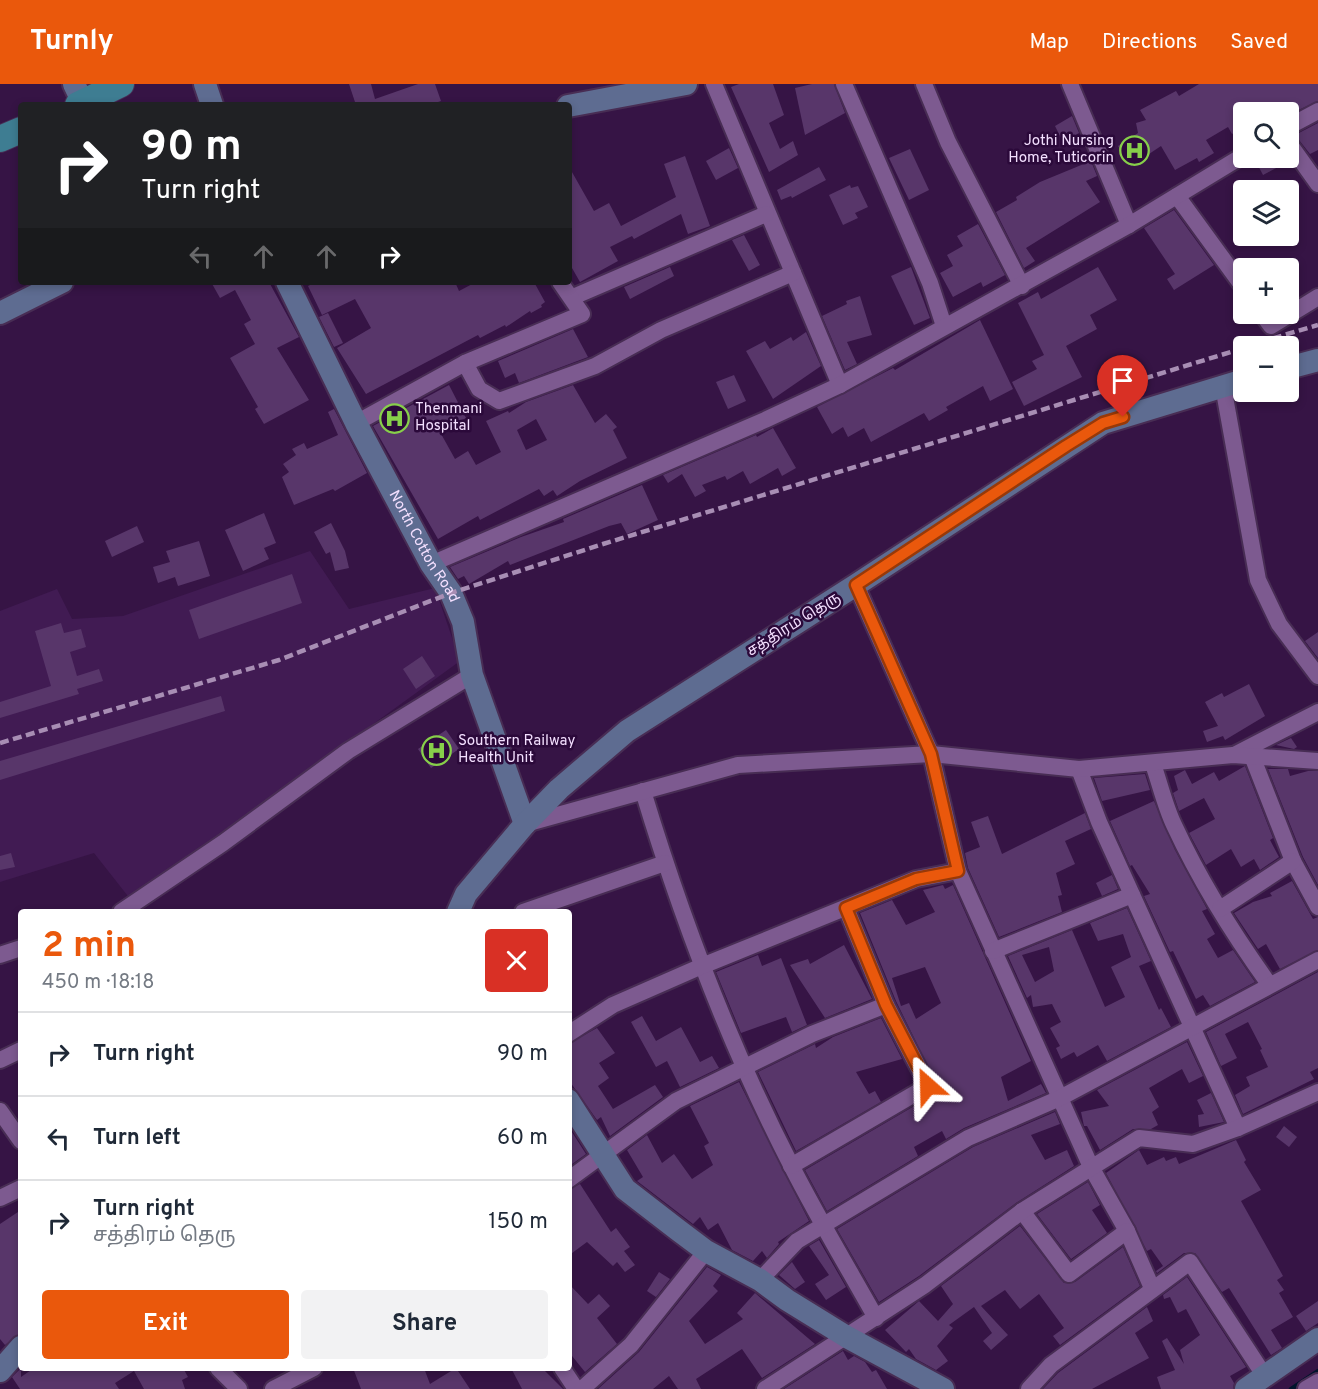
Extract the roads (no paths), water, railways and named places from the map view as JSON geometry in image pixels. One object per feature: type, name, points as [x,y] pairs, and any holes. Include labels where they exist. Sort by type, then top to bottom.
[{"type":"main road","points":[[78,97],[121,84]]},
{"type":"main road","points":[[0,139],[18,131]]},
{"type":"street","points":[[205,84],[211,102]]},
{"type":"street","points":[[572,105],[686,84]]},
{"type":"street","points":[[714,84],[766,214],[840,385]]},
{"type":"street","points":[[844,84],[930,283],[944,326]]},
{"type":"street","points":[[924,84],[948,142],[1022,286]]},
{"type":"street","points":[[1070,84],[1129,225]]},
{"type":"street","points":[[1299,121],[1318,111]]},
{"type":"street","points":[[1299,157],[1318,184]]},
{"type":"street","points":[[431,564],[765,420],[840,385],[944,326],[1022,286],[1233,162]]},
{"type":"street","points":[[1177,196],[1233,273]]},
{"type":"street","points":[[573,297],[766,214]]},
{"type":"street","points":[[465,363],[479,389],[499,401],[595,366],[662,330],[793,273]]},
{"type":"street","points":[[0,313],[56,285]]},
{"type":"street","name":"North Cotton Road","points":[[288,285],[356,423],[431,564],[451,593],[463,622],[472,675],[525,824]]},
{"type":"street","points":[[356,423],[465,363],[582,314],[573,297],[563,285]]},
{"type":"street","points":[[1299,309],[1318,297]]},
{"type":"street","points":[[1299,365],[1318,360]]},
{"type":"street","name":"சத்திரம் தெரு","points":[[459,909],[466,894],[525,824],[559,789],[627,731],[856,585],[1103,423],[1233,383]]},
{"type":"street","points":[[1235,402],[1258,580],[1280,624],[1318,676]]},
{"type":"street","points":[[856,585],[931,754],[958,871],[1091,1167],[1127,1231],[1152,1288]]},
{"type":"street","points":[[125,909],[223,843],[348,751],[472,675]]},
{"type":"street","points":[[1233,755],[1318,712]]},
{"type":"street","points":[[525,824],[738,765],[931,754],[1079,769],[1233,755],[1318,761]]},
{"type":"street","points":[[1252,756],[1293,861],[1318,907]]},
{"type":"street","points":[[1153,764],[1173,824],[1234,936],[1269,984]]},
{"type":"street","points":[[1079,769],[1132,895],[1238,1128]]},
{"type":"street","points":[[643,791],[665,863],[702,966],[744,1065],[791,1167],[876,1318]]},
{"type":"street","points":[[1220,909],[1293,861]]},
{"type":"street","points":[[532,909],[665,863]]},
{"type":"street","points":[[572,1031],[613,1005],[702,966],[916,879],[958,871]]},
{"type":"street","points":[[993,951],[1132,895]]},
{"type":"street","points":[[791,1167],[928,1086],[886,1005],[846,908]]},
{"type":"street","points":[[0,955],[18,949]]},
{"type":"street","points":[[760,1280],[797,1241],[968,1138],[1060,1098],[1269,984],[1318,960]]},
{"type":"street","points":[[572,1177],[676,1101],[744,1065],[812,1034],[886,1005]]},
{"type":"street","points":[[0,1060],[18,1051]]},
{"type":"street","points":[[765,1389],[925,1285],[1022,1210],[1139,1138],[1193,1144],[1238,1128],[1318,1092]]},
{"type":"street","points":[[572,1107],[625,1189],[706,1251],[760,1280],[787,1300],[847,1337],[936,1388]]},
{"type":"street","points":[[0,1111],[18,1137]]},
{"type":"street","points":[[0,1198],[18,1189]]},
{"type":"street","points":[[1022,1210],[1069,1274],[1127,1231]]},
{"type":"street","points":[[582,1389],[631,1345],[706,1251]]},
{"type":"street","points":[[1029,1389],[1051,1365],[1190,1262],[1255,1382],[1318,1339]]},
{"type":"street","points":[[0,1371],[18,1350]]},
{"type":"street","points":[[221,1371],[238,1389]]},
{"type":"street","points":[[273,1389],[308,1371]]},
{"type":"street","points":[[564,1371],[576,1389]]},
{"type":"street","points":[[1306,1389],[1318,1382]]},
{"type":"waterway","points":[[1291,1389],[1318,1371]]},
{"type":"railway","points":[[1281,336],[1318,325]]},
{"type":"railway","points":[[0,743],[279,660],[451,593],[603,544],[1233,351]]},
{"type":"place","name":"Jothi Nursing Home, Tuticorin","points":[[1135,150]]},
{"type":"place","name":"Thenmani Hospital","points":[[394,418]]},
{"type":"place","name":"Southern Railway Health Unit","points":[[437,750]]}]
